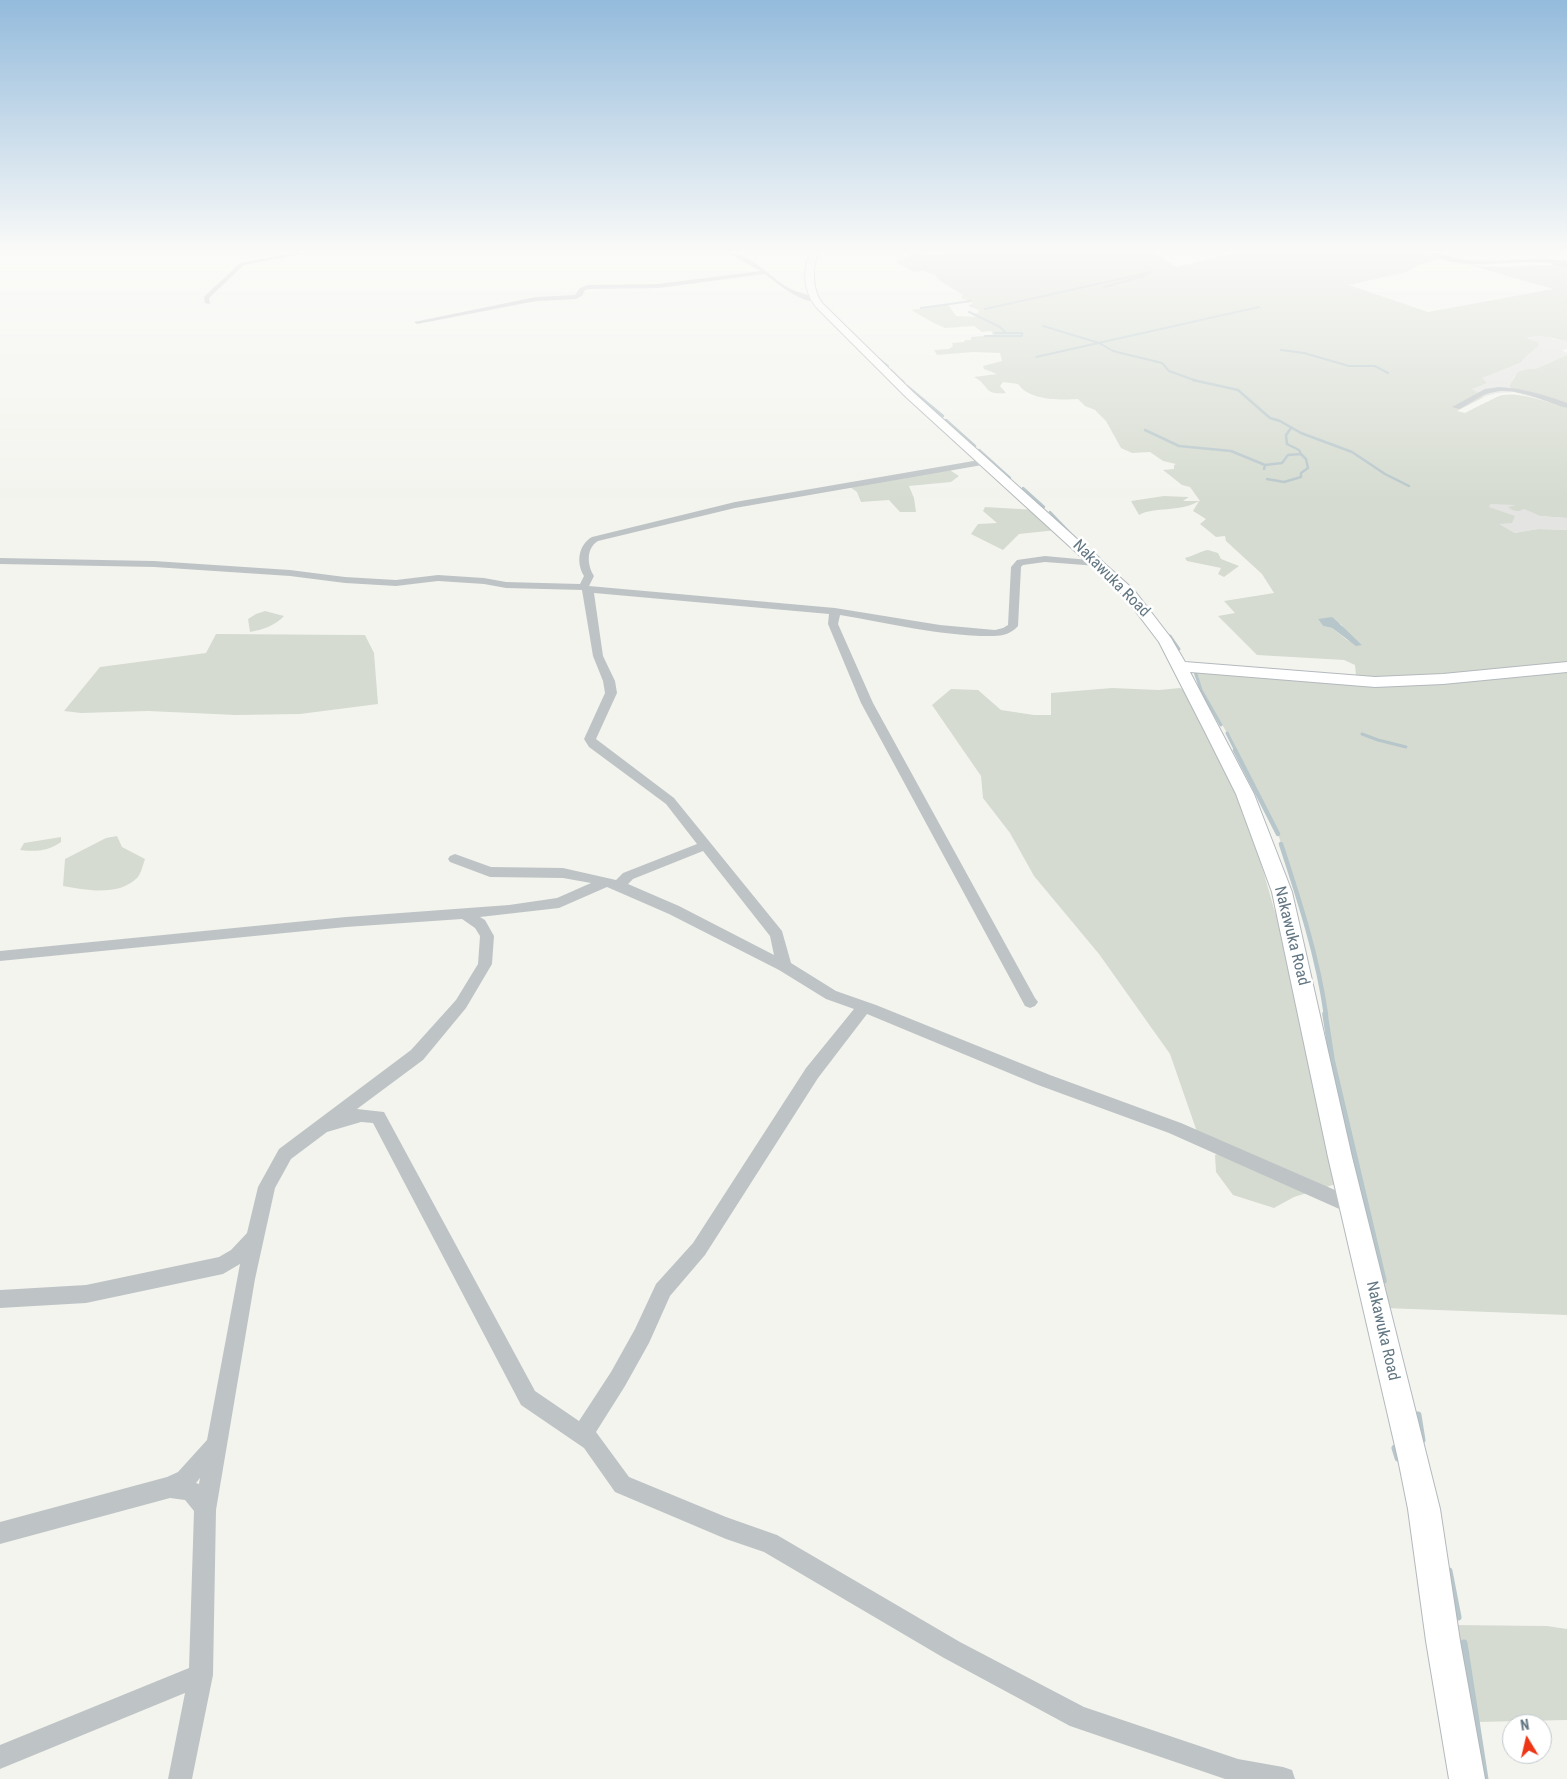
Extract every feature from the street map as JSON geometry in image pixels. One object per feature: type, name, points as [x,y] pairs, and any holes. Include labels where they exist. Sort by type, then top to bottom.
[{"type":"main road","name":"Nakawuka Road","points":[[849,336],[905,391],[1129,593],[1148,616],[1181,666],[1244,794],[1282,892],[1352,1206],[1424,1509],[1443,1641],[1467,1779]]},
{"type":"main road","points":[[1181,666],[1375,682],[1443,680],[1567,667]]},
{"type":"street","points":[[1456,408],[1490,390],[1504,390],[1544,398],[1567,406]]},
{"type":"street","points":[[784,966],[777,935],[704,846],[670,801],[593,744],[590,739],[611,693],[609,681],[598,656],[586,589],[589,576],[585,569],[588,544],[595,539],[735,505],[985,462]]},
{"type":"street","points":[[0,561],[174,565],[290,572],[345,580],[396,583],[438,578],[484,581],[506,585],[586,589],[835,611],[940,628],[1000,633],[1013,626],[1016,567],[1020,562],[1045,559],[1097,563]]},
{"type":"street","points":[[835,611],[833,624],[866,703],[1030,1002]]},
{"type":"street","points":[[0,956],[346,922],[502,910],[559,903],[704,846]]},
{"type":"street","points":[[455,858],[490,872],[562,873],[612,883],[674,910],[784,966],[831,995],[864,1006],[1044,1080],[1175,1128],[1352,1206]]},
{"type":"street","points":[[484,930],[488,920],[502,910]]},
{"type":"street","points":[[180,1779],[201,1676],[205,1510],[246,1279],[267,1187],[285,1154],[417,1056],[461,1004],[485,964],[488,936],[480,924],[464,913]]},
{"type":"street","points":[[582,1435],[618,1379],[642,1336],[663,1290],[699,1248],[812,1073],[864,1006]]},
{"type":"street","points":[[323,1126],[361,1115],[378,1117],[528,1398],[591,1441],[622,1485],[726,1528],[769,1543],[952,1650],[1079,1717],[1238,1771],[1283,1779]]},
{"type":"street","points":[[0,1299],[86,1294],[223,1264],[237,1256],[254,1239]]},
{"type":"street","points":[[223,1264],[237,1268],[246,1279]]},
{"type":"street","points":[[0,1533],[170,1487],[186,1479],[216,1446]]},
{"type":"street","points":[[170,1487],[188,1489],[198,1496],[205,1510]]},
{"type":"street","points":[[0,1757],[201,1676]]},
{"type":"shaded area","points":[[1535,336],[1548,336],[1553,339],[1567,341],[1567,349],[1562,350],[1567,355],[1535,369],[1527,369],[1515,376],[1509,386],[1514,392],[1497,393],[1484,397],[1471,389],[1486,383],[1481,378],[1520,363],[1539,345],[1524,339]]},
{"type":"shaded area","points":[[1543,336],[1526,338],[1538,342],[1539,345],[1520,363],[1482,378],[1487,383],[1472,389],[1484,397],[1457,411],[1465,413],[1504,395],[1532,398],[1567,408],[1567,518],[1540,516],[1524,509],[1516,511],[1508,507],[1516,505],[1491,504],[1489,507],[1515,516],[1512,523],[1499,524],[1515,533],[1538,529],[1567,530],[1567,663],[1436,675],[1383,677],[1356,676],[1355,665],[1344,660],[1257,655],[1218,616],[1235,613],[1224,601],[1274,593],[1262,574],[1226,541],[1225,536],[1216,537],[1200,524],[1206,519],[1193,511],[1200,501],[1190,487],[1182,485],[1163,470],[1174,469],[1176,464],[1163,461],[1150,452],[1132,453],[1121,448],[1106,421],[1095,410],[1085,406],[1078,399],[1046,398],[1030,394],[1018,384],[1003,382],[1000,386],[1006,393],[993,393],[974,377],[997,374],[984,369],[983,366],[1002,361],[1000,353],[973,352],[937,355],[934,350],[949,349],[953,346],[952,343],[971,340],[971,337]],"holes":[[[1318,619],[1341,624],[1362,645],[1347,640],[1332,628],[1323,626]]]},
{"type":"shaded area","points":[[1543,336],[1567,336],[1567,341]]},
{"type":"shaded area","points":[[1567,355],[1567,406],[1514,392],[1509,386],[1518,372],[1535,369]]},
{"type":"shaded area","points":[[950,470],[959,476],[951,482],[909,486],[914,498],[916,512],[900,512],[889,500],[861,502],[857,492],[847,485]]},
{"type":"shaded area","points":[[1164,496],[1189,497],[1183,501],[1199,501],[1183,507],[1145,512],[1139,515],[1131,501]]},
{"type":"shaded area","points":[[1491,504],[1515,504],[1540,516],[1567,518],[1567,530],[1538,529],[1515,533],[1498,524],[1489,507]]},
{"type":"shaded area","points":[[985,507],[1037,510],[1057,530],[1019,534],[1003,550],[971,534],[978,524],[997,523],[983,511]]},
{"type":"shaded area","points":[[1208,550],[1218,553],[1221,559],[1239,566],[1224,577],[1218,574],[1221,568],[1187,561],[1185,558]]},
{"type":"shaded area","points":[[265,611],[284,616],[268,627],[250,632],[248,619]]},
{"type":"shaded area","points":[[1332,617],[1362,645],[1356,646],[1332,628],[1323,626],[1318,619]]},
{"type":"shaded area","points":[[216,634],[365,635],[374,653],[378,704],[300,714],[236,715],[148,711],[81,713],[64,711],[100,667],[206,653]]},
{"type":"shaded area","points":[[1195,671],[1358,685],[1567,671],[1567,1315],[1385,1308],[1384,1281],[1333,1060],[1323,996],[1298,895],[1278,834],[1227,733],[1200,687],[1194,675]]},
{"type":"shaded area","points":[[1112,688],[1159,690],[1180,688],[1186,691],[1212,736],[1250,824],[1274,909],[1291,953],[1336,1184],[1294,1197],[1274,1208],[1233,1195],[1216,1172],[1215,1155],[1232,1149],[1197,1132],[1170,1054],[1099,954],[1034,876],[1010,833],[983,798],[981,776],[932,705],[951,689],[978,690],[1001,710],[1034,715],[1051,715],[1051,693]]},
{"type":"shaded area","points":[[117,836],[122,847],[145,859],[138,877],[122,887],[112,890],[92,890],[63,886],[65,859],[106,838]]},
{"type":"shaded area","points":[[61,837],[61,842],[47,849],[37,851],[20,850],[24,843]]},
{"type":"shaded area","points":[[1454,1625],[1547,1626],[1567,1629],[1567,1720],[1552,1720],[1552,1714],[1502,1714],[1502,1721],[1476,1722]]},
{"type":"waterway","points":[[1076,336],[1099,343]]},
{"type":"waterway","points":[[1099,343],[1130,336]]},
{"type":"waterway","points":[[1036,357],[1099,343]]},
{"type":"waterway","points":[[1099,343],[1113,351],[1162,363],[1169,371],[1196,381]]},
{"type":"waterway","points":[[1281,350],[1304,353],[1349,366],[1375,366],[1388,373]]},
{"type":"waterway","points":[[878,358],[888,366]]},
{"type":"waterway","points":[[891,370],[904,383]]},
{"type":"waterway","points":[[1196,381],[1238,390],[1270,418],[1280,421],[1301,433],[1352,452],[1385,474],[1409,486]]},
{"type":"waterway","points":[[907,386],[943,416]]},
{"type":"waterway","points":[[946,420],[975,446]]},
{"type":"waterway","points":[[1291,428],[1286,435],[1287,444],[1299,450],[1301,454]]},
{"type":"waterway","points":[[1145,430],[1179,446],[1231,451],[1265,465]]},
{"type":"waterway","points":[[979,450],[1010,478]]},
{"type":"waterway","points":[[1265,465],[1282,463],[1288,455],[1301,454]]},
{"type":"waterway","points":[[1267,479],[1284,482],[1301,477],[1301,473],[1308,468],[1306,459],[1301,454]]},
{"type":"waterway","points":[[1264,469],[1265,465]]},
{"type":"waterway","points":[[1023,488],[1044,507]]},
{"type":"waterway","points":[[1050,512],[1074,537]]},
{"type":"waterway","points":[[1083,544],[1081,542],[1099,558]]},
{"type":"waterway","points":[[1170,636],[1179,649]]},
{"type":"waterway","points":[[1195,671],[1201,690],[1221,725]]},
{"type":"waterway","points":[[1227,733],[1236,751]]},
{"type":"waterway","points":[[1362,734],[1406,747]]},
{"type":"waterway","points":[[1235,750],[1278,834]]},
{"type":"waterway","points":[[1281,844],[1313,950],[1326,1015]]},
{"type":"waterway","points":[[1325,1014],[1332,1060],[1384,1281]]},
{"type":"waterway","points":[[1418,1415],[1422,1440]]},
{"type":"waterway","points":[[1395,1448],[1398,1458]]},
{"type":"waterway","points":[[1449,1571],[1458,1617]]},
{"type":"waterway","points":[[1464,1643],[1485,1779]]}]
